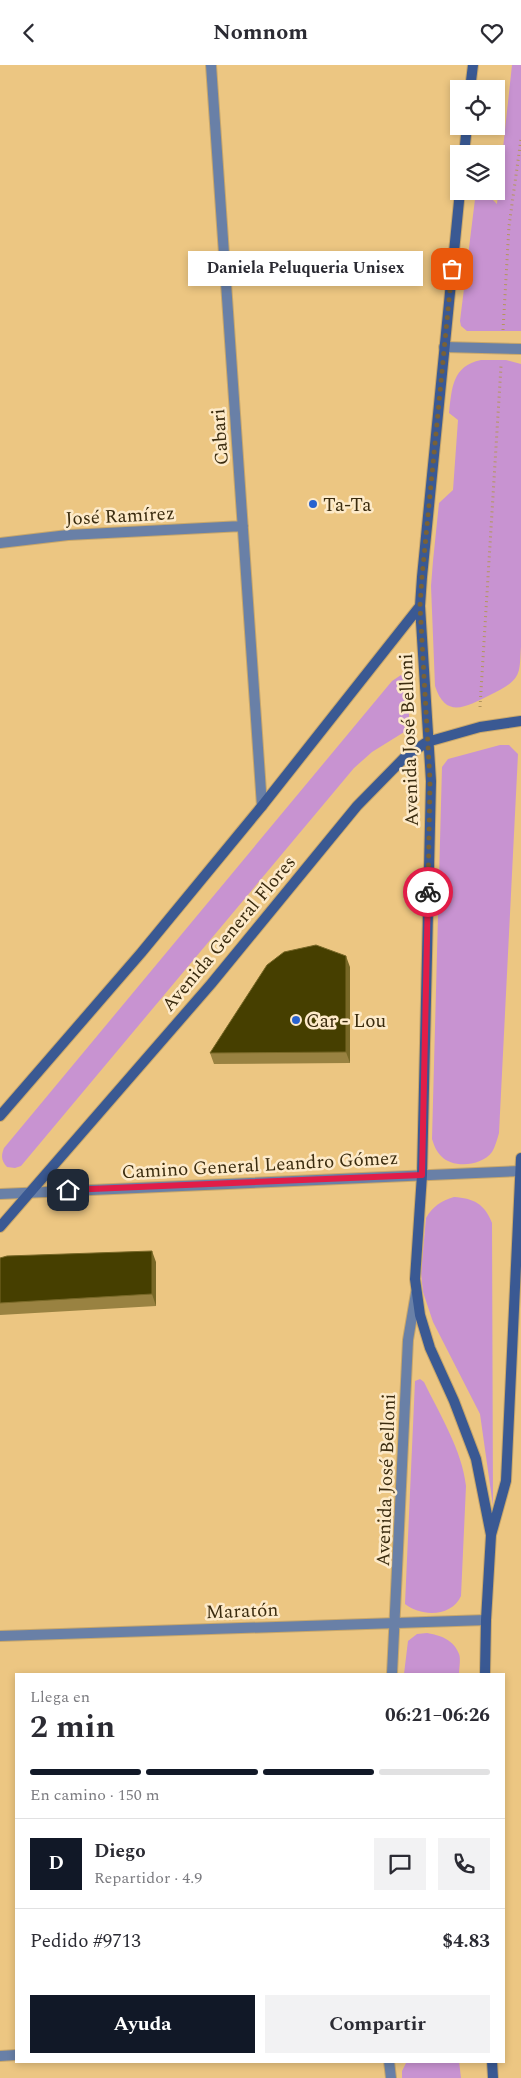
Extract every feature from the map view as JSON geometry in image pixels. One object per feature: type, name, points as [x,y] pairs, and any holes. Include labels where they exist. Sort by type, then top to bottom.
[{"type":"main road","points":[[471,80],[473,65]]},
{"type":"main road","name":"Avenida José Belloni","points":[[459,200],[422,567],[420,606],[430,781],[422,1175],[415,1279],[420,1315],[430,1348],[454,1401],[476,1459],[491,1535]]},
{"type":"main road","points":[[0,1116],[141,953],[262,806],[420,606]]},
{"type":"main road","name":"Avenida General Flores","points":[[0,1227],[210,984],[357,806],[405,757],[427,742],[480,727],[521,721]]},
{"type":"main road","name":"Avenida José Belloni","points":[[485,1673],[491,1535],[506,1481],[521,1158]]},
{"type":"main road","points":[[492,2063],[493,2078]]},
{"type":"street","name":"Cabari","points":[[211,65],[262,806]]},
{"type":"street","points":[[444,347],[521,349]]},
{"type":"street","name":"José Ramírez","points":[[0,543],[68,535],[243,526]]},
{"type":"street","name":"Camino General Leandro Gómez","points":[[0,1194],[521,1171]]},
{"type":"street","name":"Avenida José Belloni","points":[[392,1673],[408,1340],[417,1289]]},
{"type":"street","name":"Maratón","points":[[0,1636],[486,1620]]},
{"type":"street","points":[[0,2056],[15,2055]]},
{"type":"street","points":[[389,2063],[391,2078]]},
{"type":"path","points":[[480,727],[509,226],[521,139]]},
{"type":"shaded area","points":[[512,65],[521,65],[521,331],[467,331],[461,326],[460,321],[475,200],[493,200],[497,204],[497,200],[505,200],[505,145],[503,145]]},
{"type":"shaded area","points":[[481,360],[506,360],[521,364],[520,667],[514,680],[501,689],[465,706],[451,707],[440,697],[435,686],[431,586],[433,561],[439,503],[453,490],[458,420],[449,413],[451,395],[455,379],[464,367]]},
{"type":"shaded area","points":[[401,675],[409,680],[409,729],[372,752],[354,768],[21,1166],[15,1168],[7,1167],[2,1158],[4,1148],[392,681]]},
{"type":"shaded area","points":[[500,745],[509,745],[518,754],[499,1133],[492,1152],[487,1157],[475,1163],[460,1164],[453,1163],[441,1156],[436,1150],[432,1139],[442,767],[448,759]]},
{"type":"shaded area","points":[[454,1197],[477,1203],[486,1211],[492,1223],[493,1506],[480,1414],[433,1322],[423,1292],[421,1273],[426,1218],[438,1205]]},
{"type":"shaded area","points":[[420,1379],[424,1382],[455,1446],[464,1473],[466,1486],[461,1596],[451,1608],[436,1613],[419,1611],[405,1604],[415,1381]]},
{"type":"shaded area","points":[[417,1634],[437,1635],[454,1645],[460,1656],[459,1673],[404,1673],[408,1641]]},
{"type":"shaded area","points":[[406,2063],[459,2063],[461,2078],[402,2078],[402,2071]]},
{"type":"building","name":"Car - Lou","points":[[316,945],[346,956],[346,1052],[210,1053],[267,965],[284,952]]},
{"type":"building","points":[[152,1251],[152,1294],[0,1303],[0,1258],[7,1256]]},
{"type":"way so far","points":[[428,892],[430,781],[420,606],[438,394],[452,269]]},
{"type":"place","name":"Daniela Peluqueria Unisex","points":[[452,269]]},
{"type":"place","name":"Ta-Ta","points":[[313,504]]},
{"type":"place","name":"Car - Lou","points":[[296,1020]]},
{"type":"route","points":[[68,1190],[422,1175],[428,892]]}]
